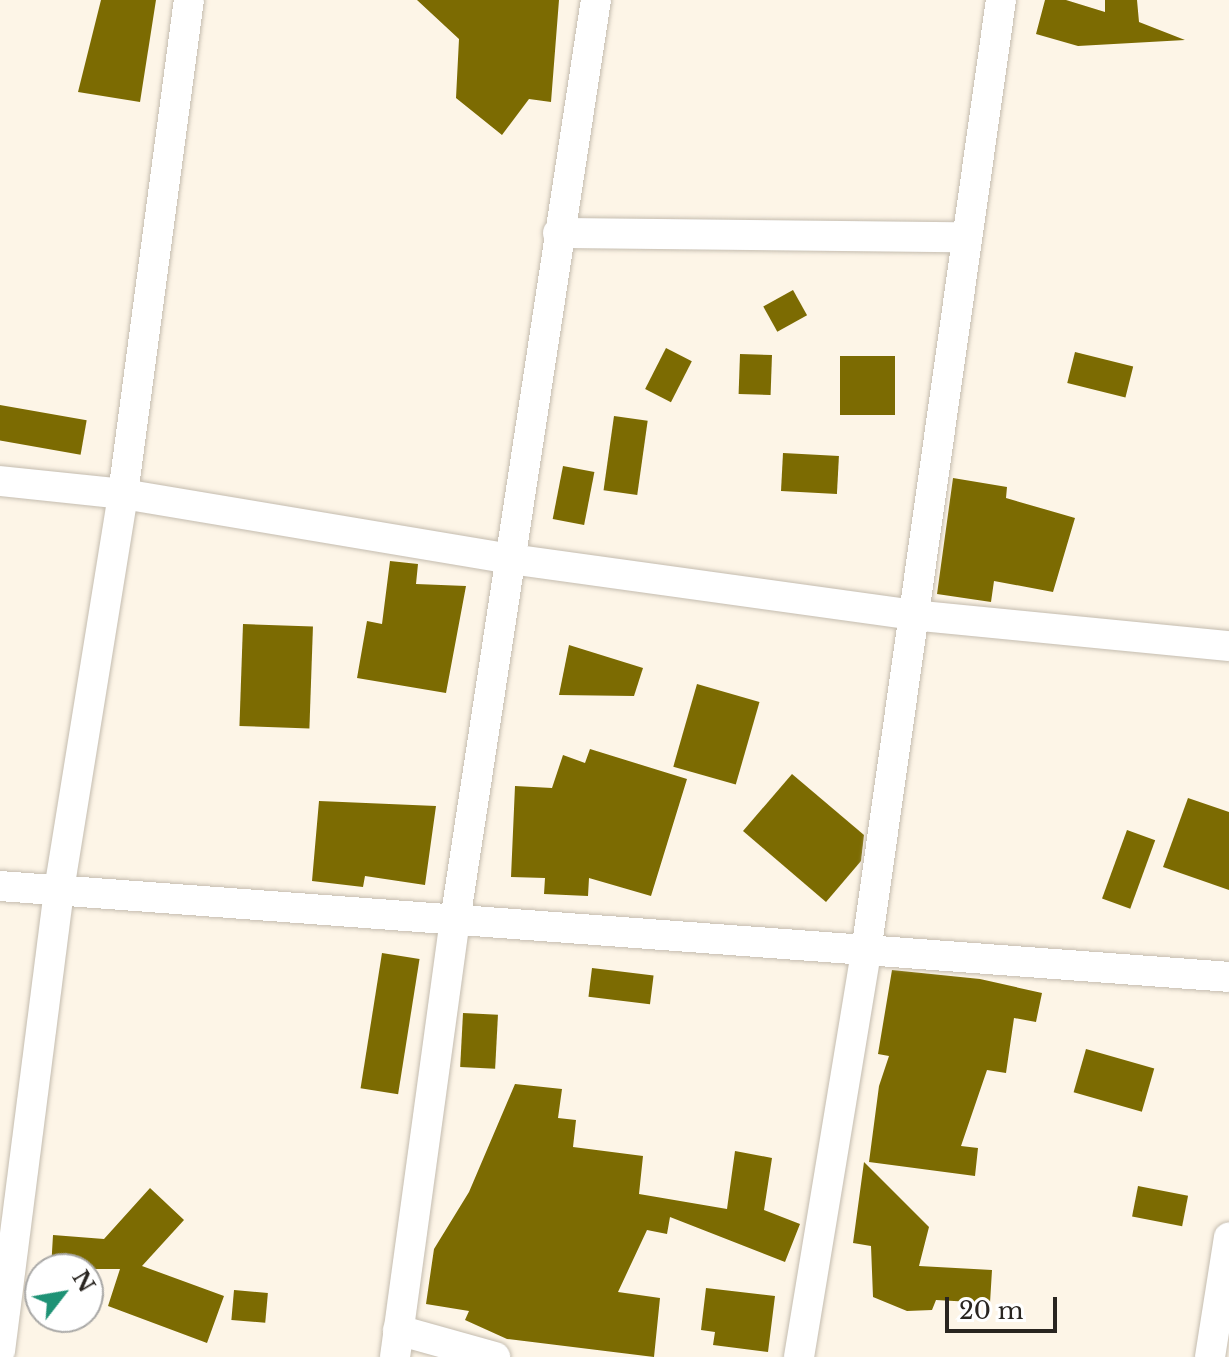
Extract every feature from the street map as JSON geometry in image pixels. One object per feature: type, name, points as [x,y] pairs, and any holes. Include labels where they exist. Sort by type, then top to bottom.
[{"type":"street","points":[[0,1351],[59,890],[123,494],[189,0]]},
{"type":"street","points":[[495,1357],[397,1344],[455,921],[596,0]]},
{"type":"street","points":[[799,1357],[866,952],[911,615],[1001,0]]},
{"type":"street","points":[[558,233],[965,237]]},
{"type":"street","points":[[0,481],[123,494],[510,559],[911,615],[1229,646]]},
{"type":"street","points":[[0,886],[1229,977]]},
{"type":"street","points":[[1210,1357],[1229,1237]]},
{"type":"building","points":[[101,0],[156,0],[140,102],[78,92]]},
{"type":"building","points":[[417,0],[559,0],[551,102],[529,99],[502,135],[456,98],[459,39]]},
{"type":"building","points":[[1045,0],[1066,0],[1105,12],[1105,0],[1137,0],[1139,22],[1185,40],[1078,46],[1036,34]]},
{"type":"building","points":[[793,290],[807,315],[777,332],[763,306]]},
{"type":"building","points":[[666,348],[692,361],[671,402],[645,389]]},
{"type":"building","points":[[1075,352],[1133,367],[1125,398],[1067,383]]},
{"type":"building","points":[[740,354],[772,355],[771,395],[739,394]]},
{"type":"building","points":[[840,356],[895,356],[895,415],[840,415]]},
{"type":"building","points":[[0,405],[87,420],[81,455],[0,441]]},
{"type":"building","points":[[614,416],[648,421],[637,495],[604,490]]},
{"type":"building","points":[[783,453],[839,456],[837,494],[781,491]]},
{"type":"building","points":[[563,466],[594,472],[584,525],[553,519]]},
{"type":"building","points":[[953,478],[1007,487],[1006,498],[1075,518],[1053,592],[994,581],[991,602],[937,594]]},
{"type":"building","points":[[390,561],[418,564],[416,584],[466,586],[446,693],[357,678],[367,621],[382,624]]},
{"type":"building","points":[[243,624],[313,626],[309,728],[239,726]]},
{"type":"building","points":[[569,645],[643,668],[634,696],[559,695]]},
{"type":"building","points":[[697,684],[759,702],[736,785],[673,767]]},
{"type":"building","points":[[590,749],[687,779],[651,896],[589,878],[588,896],[544,894],[545,878],[511,877],[515,786],[552,788],[563,755],[585,763]]},
{"type":"building","points":[[792,774],[864,835],[861,861],[826,902],[743,831]]},
{"type":"building","points":[[1188,798],[1229,812],[1229,890],[1163,867]]},
{"type":"building","points":[[319,801],[436,806],[425,885],[365,876],[363,887],[312,881]]},
{"type":"building","points":[[1127,830],[1155,840],[1130,909],[1102,899]]},
{"type":"building","points":[[382,953],[420,959],[398,1094],[361,1088]]},
{"type":"building","points":[[592,968],[654,976],[650,1004],[588,997]]},
{"type":"building","points":[[892,970],[980,979],[1042,993],[1036,1022],[1014,1018],[1006,1073],[987,1070],[961,1146],[978,1148],[975,1176],[869,1162],[879,1086],[889,1056],[878,1054]]},
{"type":"building","points":[[463,1013],[498,1015],[495,1069],[460,1067]]},
{"type":"building","points":[[1086,1049],[1154,1069],[1142,1112],[1074,1092]]},
{"type":"building","points":[[515,1084],[562,1089],[558,1118],[576,1120],[573,1147],[643,1156],[639,1194],[727,1209],[735,1151],[772,1158],[764,1210],[800,1224],[785,1262],[670,1217],[667,1234],[647,1230],[618,1292],[660,1298],[654,1357],[507,1339],[465,1320],[469,1311],[426,1304],[434,1249],[469,1192]]},
{"type":"building","points":[[864,1162],[929,1227],[919,1266],[992,1270],[990,1303],[936,1300],[932,1310],[907,1311],[873,1297],[871,1246],[853,1243]]},
{"type":"building","points":[[1138,1186],[1188,1196],[1182,1226],[1132,1216]]},
{"type":"building","points":[[150,1188],[184,1220],[142,1266],[224,1296],[207,1343],[108,1306],[120,1269],[104,1269],[104,1253],[52,1253],[53,1235],[104,1239]]},
{"type":"building","points":[[706,1288],[775,1296],[768,1352],[713,1345],[715,1332],[701,1330]]},
{"type":"building","points":[[234,1290],[268,1293],[265,1323],[231,1320]]}]
